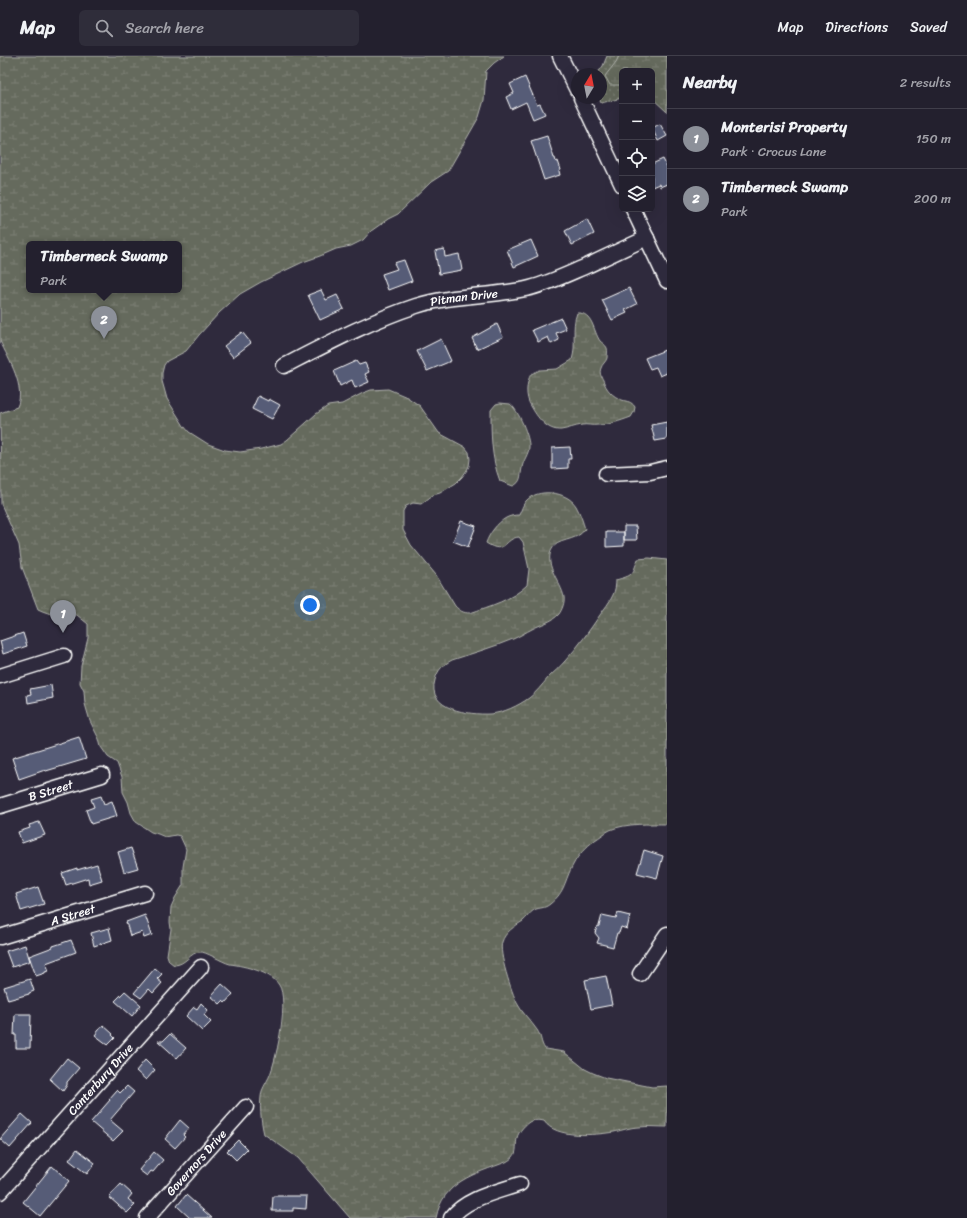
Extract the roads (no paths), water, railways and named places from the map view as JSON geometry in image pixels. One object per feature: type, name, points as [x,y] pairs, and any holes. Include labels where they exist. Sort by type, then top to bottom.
[{"type":"street","points":[[560,56],[571,78]]},
{"type":"street","points":[[584,104],[619,179]]},
{"type":"street","points":[[634,212],[646,238],[662,259],[667,281]]},
{"type":"street","name":"Pitman Drive","points":[[284,366],[330,342],[394,314],[436,301],[519,290],[537,286],[566,275],[646,238]]},
{"type":"street","points":[[606,474],[650,472],[667,468]]},
{"type":"street","points":[[0,676],[64,656]]},
{"type":"street","name":"B Street","points":[[0,806],[102,775]]},
{"type":"street","name":"A Street","points":[[0,937],[145,893]]},
{"type":"street","points":[[640,974],[667,934]]},
{"type":"street","name":"Canterbury Drive","points":[[0,1192],[201,967]]},
{"type":"street","name":"Governors Drive","points":[[146,1218],[246,1107]]},
{"type":"street","points":[[451,1218],[466,1204],[520,1184]]},
{"type":"place","name":"Timberneck Swamp","points":[[104,339]]},
{"type":"place","name":"Monterisi Property","points":[[63,633]]}]
